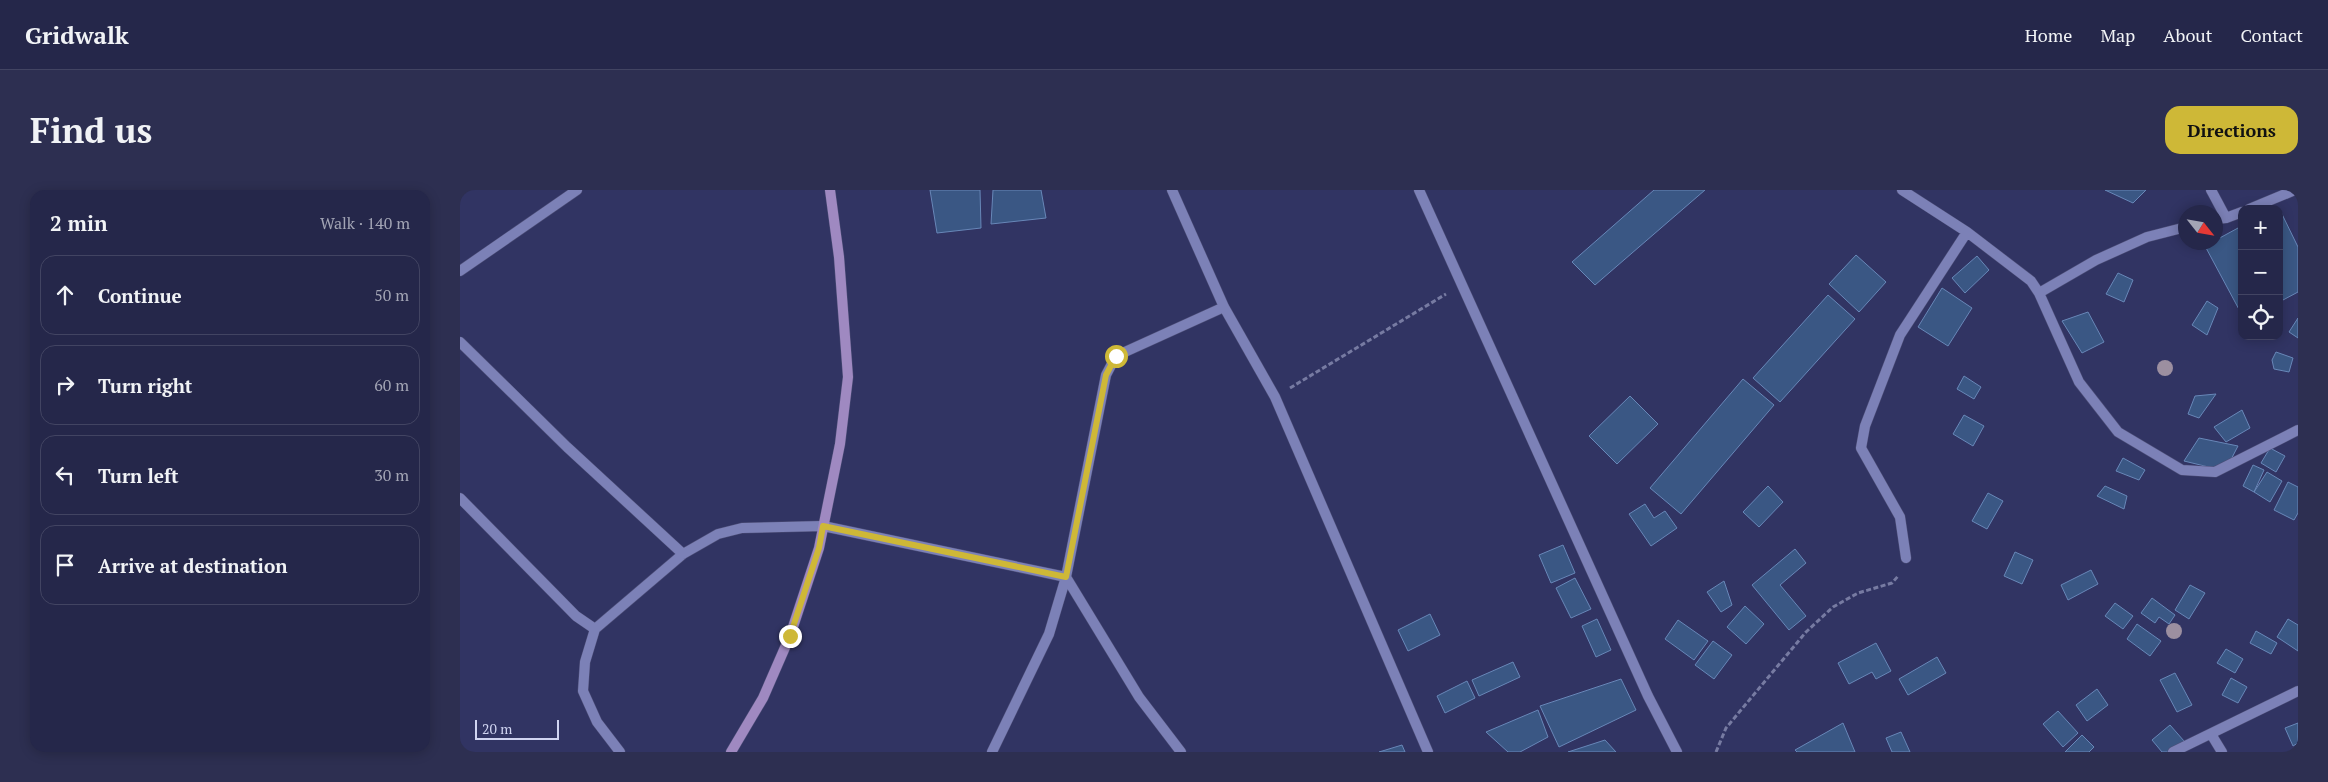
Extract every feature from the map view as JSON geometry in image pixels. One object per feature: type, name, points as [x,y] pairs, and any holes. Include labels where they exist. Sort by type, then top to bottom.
[{"type":"street","points":[[460,271],[576,190]]},
{"type":"street","points":[[731,752],[764,698],[790,636],[819,548],[840,444],[848,377],[839,257],[830,190]]},
{"type":"street","points":[[1172,190],[1224,307],[1275,397],[1428,752]]},
{"type":"street","points":[[1419,190],[1463,284],[1510,396],[1644,688],[1677,752]]},
{"type":"street","points":[[1902,190],[1967,232],[2031,281],[2039,293],[2079,382],[2118,432],[2182,470],[2215,472],[2298,430]]},
{"type":"street","points":[[2212,190],[2217,205]]},
{"type":"street","points":[[2259,205],[2295,190]]},
{"type":"street","points":[[2223,218],[2238,213]]},
{"type":"street","points":[[2039,293],[2096,260],[2147,237],[2178,229]]},
{"type":"street","points":[[1906,558],[1900,517],[1861,448],[1864,433],[1900,335],[1967,232]]},
{"type":"street","points":[[992,752],[1049,634],[1066,577],[1106,375],[1116,356],[1224,307]]},
{"type":"street","points":[[460,342],[567,447],[683,554]]},
{"type":"street","points":[[460,498],[576,616],[595,630]]},
{"type":"street","points":[[620,752],[597,722],[582,691],[585,662],[595,630],[683,554],[718,534],[742,528],[823,526],[1066,577],[1139,697],[1181,752]]},
{"type":"street","points":[[2173,752],[2298,690]]},
{"type":"street","points":[[2211,734],[2222,752]]},
{"type":"path","points":[[1275,397],[1463,284]]},
{"type":"path","points":[[1716,752],[1726,728],[1806,632],[1841,602],[1858,593],[1892,583],[1902,572],[1906,558]]},
{"type":"building","points":[[930,190],[980,190],[981,228],[937,233]]},
{"type":"building","points":[[993,190],[1041,190],[1046,218],[991,224]]},
{"type":"building","points":[[1654,190],[1705,190],[1595,285],[1572,262]]},
{"type":"building","points":[[2105,190],[2146,190],[2133,203]]},
{"type":"building","points":[[2283,216],[2298,247],[2298,292],[2283,300]]},
{"type":"building","points":[[2238,228],[2238,308],[2207,250],[2223,250],[2223,236]]},
{"type":"building","points":[[1856,255],[1886,282],[1859,312],[1829,284]]},
{"type":"building","points":[[1977,256],[1989,270],[1965,293],[1952,278]]},
{"type":"building","points":[[2118,273],[2133,280],[2124,302],[2106,294]]},
{"type":"building","points":[[1942,288],[1972,308],[1948,346],[1918,327]]},
{"type":"building","points":[[1828,295],[1855,319],[1780,402],[1753,378]]},
{"type":"building","points":[[2207,301],[2218,308],[2207,335],[2192,325]]},
{"type":"building","points":[[2088,312],[2104,342],[2082,353],[2062,321]]},
{"type":"building","points":[[2298,318],[2298,338],[2289,332]]},
{"type":"building","points":[[2276,352],[2293,358],[2289,372],[2274,369],[2272,360]]},
{"type":"building","points":[[1964,376],[1981,387],[1974,399],[1957,389]]},
{"type":"building","points":[[1743,379],[1774,405],[1681,514],[1650,488]]},
{"type":"building","points":[[2216,394],[2199,418],[2188,414],[2195,396]]},
{"type":"building","points":[[1630,396],[1658,424],[1617,464],[1589,436]]},
{"type":"building","points":[[2242,410],[2250,428],[2226,442],[2214,427]]},
{"type":"building","points":[[1964,415],[1984,426],[1973,446],[1953,434]]},
{"type":"building","points":[[2199,438],[2238,446],[2225,471],[2184,461]]},
{"type":"building","points":[[2270,448],[2285,456],[2276,472],[2261,463]]},
{"type":"building","points":[[2123,458],[2145,470],[2139,480],[2116,471]]},
{"type":"building","points":[[2253,465],[2264,470],[2254,492],[2243,486]]},
{"type":"building","points":[[2267,472],[2282,481],[2270,502],[2254,492]]},
{"type":"building","points":[[2288,482],[2298,487],[2298,513],[2294,520],[2274,510]]},
{"type":"building","points":[[1768,486],[1783,502],[1759,527],[1743,512]]},
{"type":"building","points":[[2105,486],[2127,496],[2124,509],[2097,496]]},
{"type":"building","points":[[1988,493],[2003,501],[1987,529],[1972,521]]},
{"type":"building","points":[[1645,504],[1654,518],[1665,511],[1677,528],[1651,546],[1629,514]]},
{"type":"building","points":[[1563,545],[1575,573],[1551,583],[1539,555]]},
{"type":"building","points":[[1795,549],[1806,563],[1780,585],[1806,616],[1789,630],[1752,585]]},
{"type":"building","points":[[2015,552],[2033,560],[2022,584],[2004,576]]},
{"type":"building","points":[[2091,570],[2098,584],[2068,600],[2061,585]]},
{"type":"building","points":[[1575,578],[1591,609],[1571,618],[1556,588]]},
{"type":"building","points":[[1724,581],[1732,605],[1721,612],[1707,592]]},
{"type":"building","points":[[2190,585],[2205,593],[2189,619],[2175,610]]},
{"type":"building","points":[[2152,598],[2175,615],[2169,624],[2159,617],[2155,623],[2141,613]]},
{"type":"building","points":[[2115,603],[2133,616],[2123,629],[2105,616]]},
{"type":"building","points":[[1745,606],[1764,624],[1746,644],[1727,627]]},
{"type":"building","points":[[1430,614],[1440,635],[1408,651],[1398,630]]},
{"type":"building","points":[[1597,619],[1611,650],[1596,657],[1582,626]]},
{"type":"building","points":[[2288,619],[2298,625],[2298,651],[2277,637]]},
{"type":"building","points":[[1678,620],[1708,641],[1694,660],[1665,639]]},
{"type":"building","points":[[2137,624],[2161,641],[2150,656],[2127,639]]},
{"type":"building","points":[[2256,631],[2277,643],[2271,654],[2250,643]]},
{"type":"building","points":[[1713,641],[1732,655],[1714,679],[1695,665]]},
{"type":"building","points":[[1876,643],[1891,671],[1876,679],[1872,672],[1849,684],[1838,663]]},
{"type":"building","points":[[2226,649],[2243,659],[2235,673],[2217,663]]},
{"type":"building","points":[[1937,657],[1946,673],[1908,695],[1899,679]]},
{"type":"building","points":[[1513,662],[1520,677],[1479,696],[1472,680]]},
{"type":"building","points":[[2175,673],[2192,705],[2177,712],[2160,680]]},
{"type":"building","points":[[2231,678],[2247,687],[2238,703],[2222,695]]},
{"type":"building","points":[[1621,679],[1636,710],[1559,747],[1540,706]]},
{"type":"building","points":[[1467,681],[1475,698],[1445,713],[1437,696]]},
{"type":"building","points":[[2097,689],[2108,705],[2087,721],[2076,705]]},
{"type":"building","points":[[1538,710],[1548,737],[1520,752],[1508,752],[1486,732]]},
{"type":"building","points":[[2058,711],[2078,733],[2063,747],[2043,724]]},
{"type":"building","points":[[1843,723],[1855,752],[1797,752],[1795,750]]},
{"type":"building","points":[[2298,723],[2298,743],[2293,746],[2285,728]]},
{"type":"building","points":[[2170,725],[2184,741],[2172,752],[2162,752],[2152,740]]},
{"type":"building","points":[[1901,732],[1910,752],[1892,752],[1886,738]]},
{"type":"building","points":[[2082,735],[2094,747],[2089,752],[2065,752]]},
{"type":"building","points":[[1605,740],[1616,752],[1568,752]]},
{"type":"building","points":[[1402,745],[1405,752],[1379,752]]},
{"type":"route","points":[[790,636],[819,548],[823,526],[1066,577],[1106,375],[1116,356]]}]
